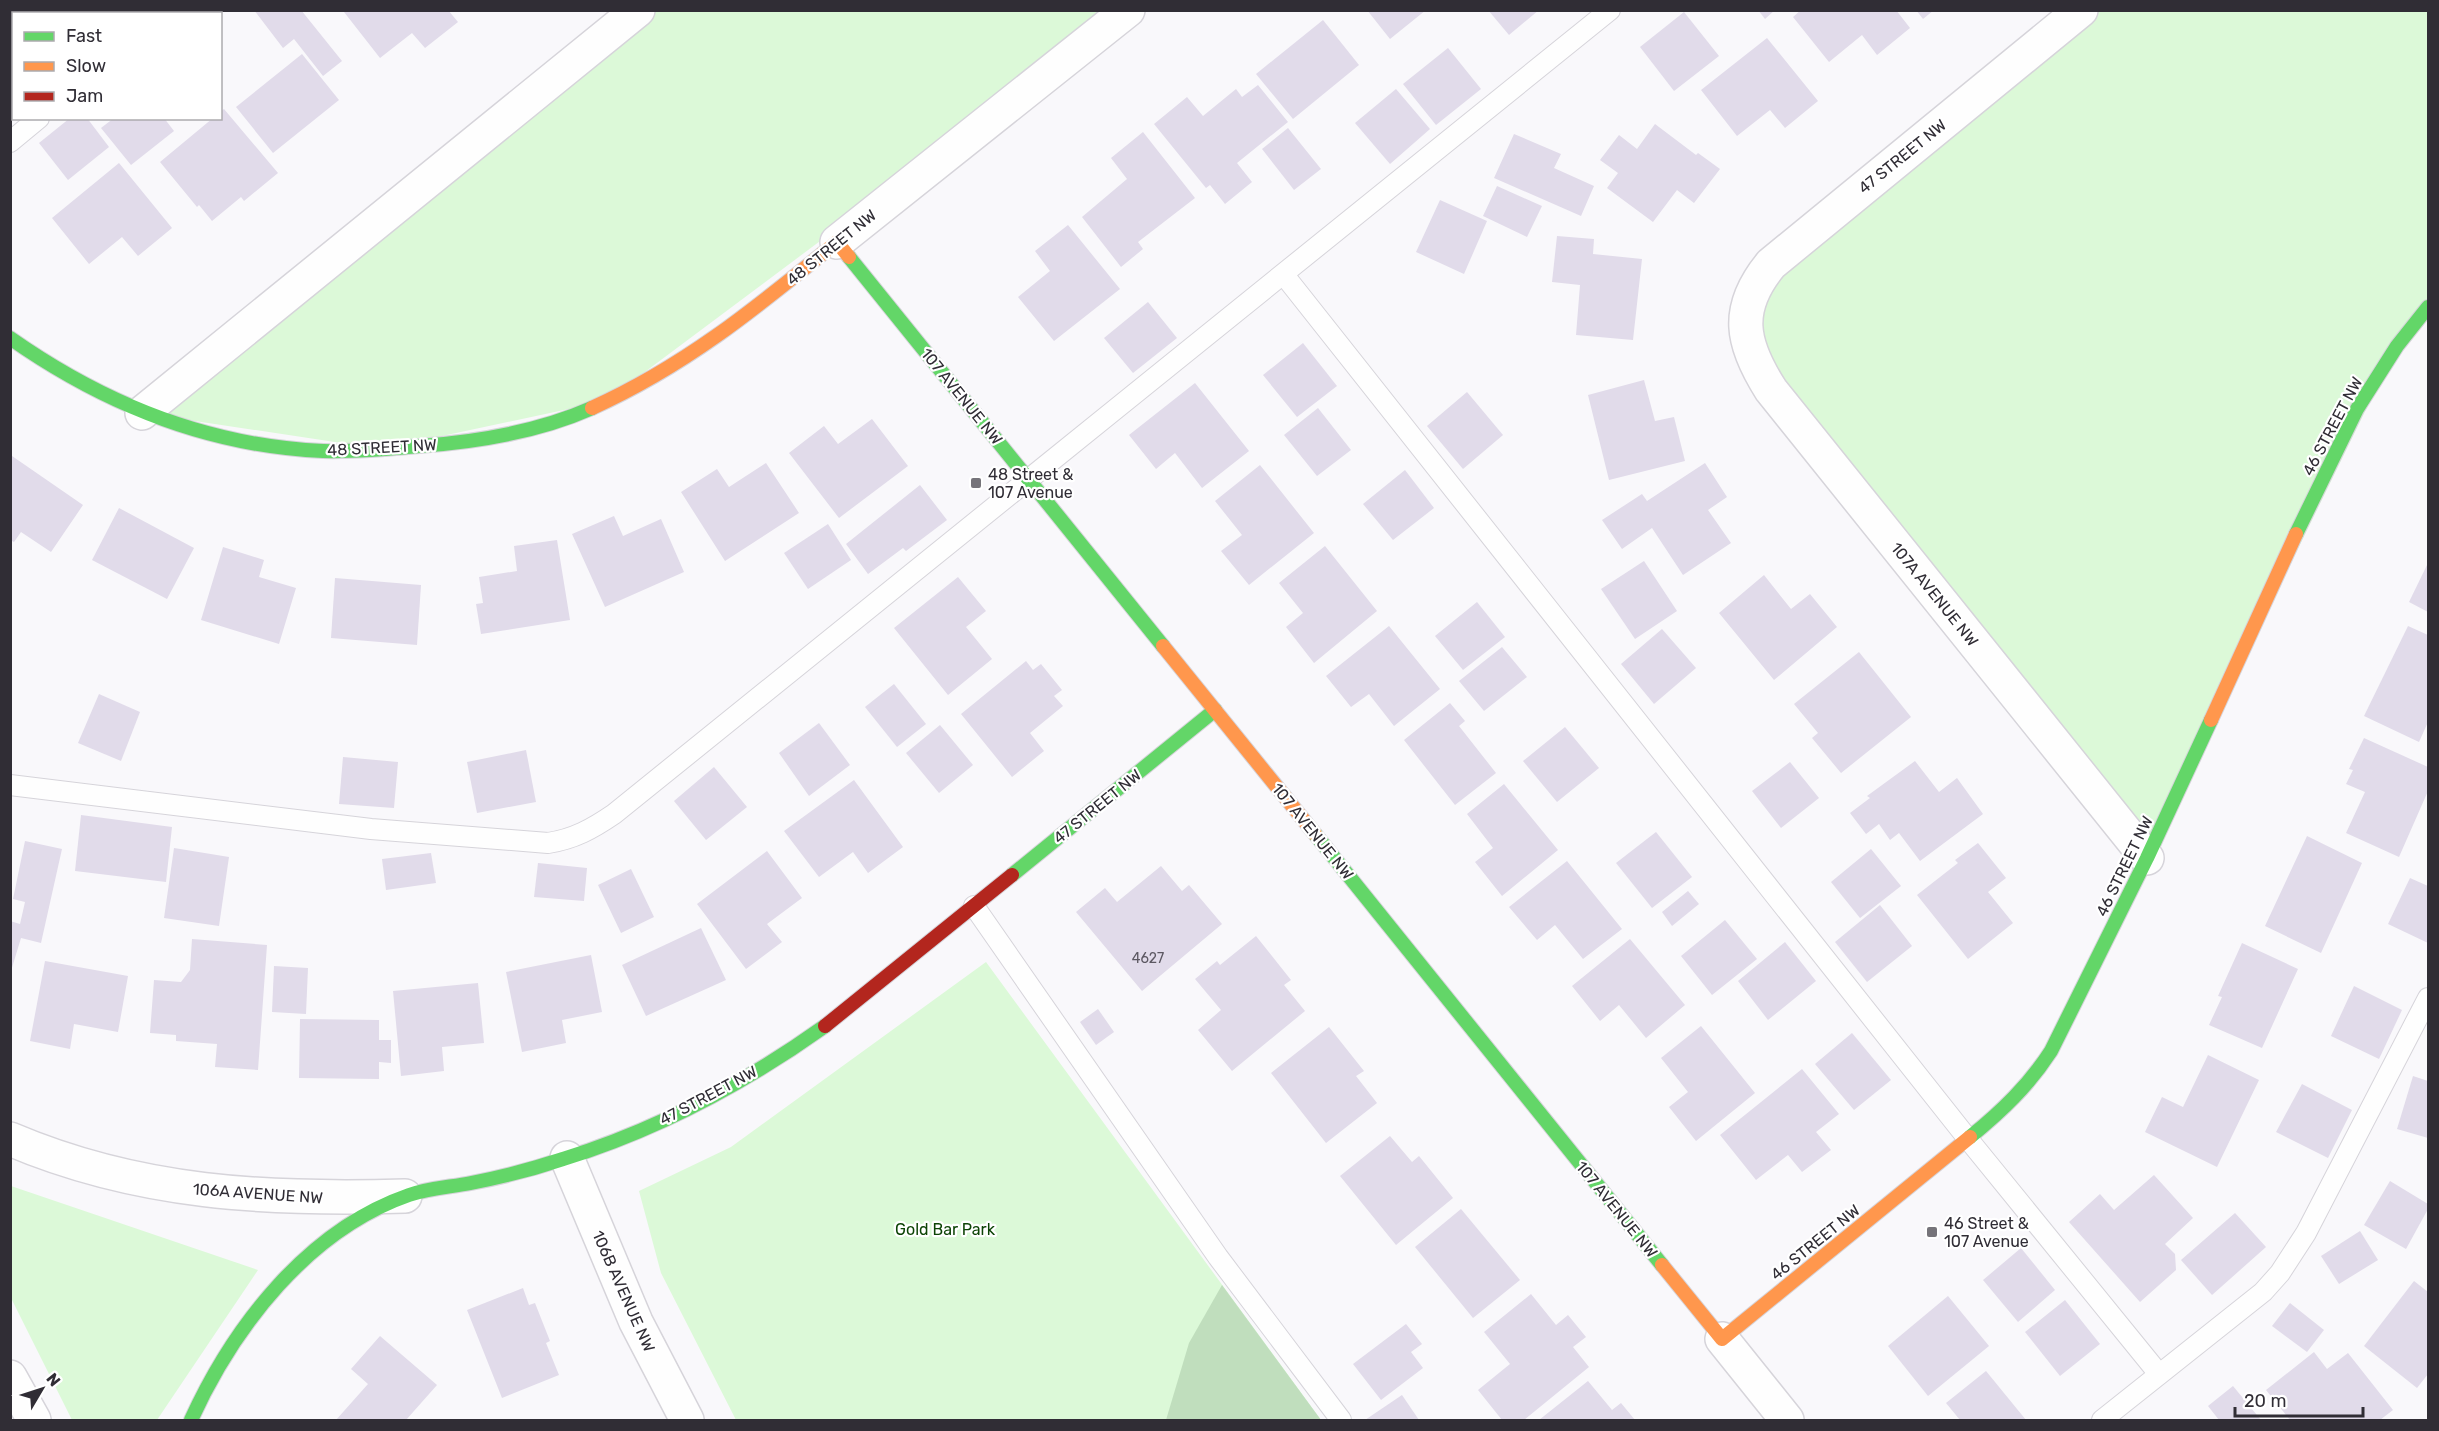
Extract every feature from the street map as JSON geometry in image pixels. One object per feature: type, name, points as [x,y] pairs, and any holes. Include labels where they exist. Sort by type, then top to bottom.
[{"type":"street","points":[[10,338],[42,362],[142,413],[638,10]]},
{"type":"street","name":"48 STREET NW","points":[[142,413],[203,433],[268,446],[323,451],[440,445],[500,437],[606,401],[696,352],[733,325],[1128,10]]},
{"type":"street","name":"47 STREET NW","points":[[1745,319],[1750,297],[1758,280],[1771,264],[2081,10]]},
{"type":"street","name":"107 AVENUE NW","points":[[837,242],[1787,1420]]},
{"type":"street","name":"46 STREET NW","points":[[1722,1339],[2002,1111],[2034,1077],[2051,1051],[2147,858],[2317,489],[2357,409],[2397,346],[2428,307]]},
{"type":"street","name":"107A AVENUE NW","points":[[1745,319],[1747,341],[1755,364],[1771,390],[2147,858]]},
{"type":"street","name":"47 STREET NW","points":[[191,1420],[213,1373],[261,1306],[311,1255],[351,1225],[405,1196],[479,1182],[567,1158],[634,1132],[693,1106],[783,1054],[861,999],[1215,710]]},
{"type":"street","name":"106A AVENUE NW","points":[[10,1139],[93,1167],[206,1192],[326,1198],[405,1196]]},
{"type":"street","name":"106B AVENUE NW","points":[[567,1158],[636,1322],[687,1420]]},
{"type":"street","points":[[10,1377],[34,1420]]},
{"type":"lane","points":[[10,785],[371,829],[548,843],[567,840],[588,832],[614,814],[1610,10]]},
{"type":"lane","points":[[10,142],[37,120]]},
{"type":"lane","points":[[1284,275],[1968,1139],[2159,1374]]},
{"type":"lane","points":[[974,906],[1218,1257],[1341,1420]]},
{"type":"lane","points":[[2102,1420],[2263,1292],[2280,1273],[2306,1233],[2428,998]]},
{"type":"green space","points":[[638,11],[1128,11],[606,401],[381,449],[142,413]]},
{"type":"green space","points":[[2081,11],[2428,11],[2428,307],[2397,346],[2147,858],[1771,390],[1750,297]]},
{"type":"green space","name":"Gold Bar Park","points":[[986,962],[1321,1420],[736,1420],[661,1273],[639,1191],[731,1147]]},
{"type":"green space","points":[[11,1186],[258,1270],[157,1420],[72,1420],[11,1298]]},
{"type":"green space","points":[[1222,1285],[1321,1420],[1166,1420],[1189,1343]]},
{"type":"building","points":[[10,10],[22,10],[24,12],[12,12],[12,52],[10,50]]},
{"type":"building","points":[[38,10],[54,10],[56,12],[36,12]]},
{"type":"building","points":[[254,10],[301,10],[342,61],[323,76],[294,39],[283,48]]},
{"type":"building","points":[[347,10],[448,10],[458,22],[425,48],[412,33],[380,58],[344,12]]},
{"type":"building","points":[[1367,10],[1426,10],[1390,39]]},
{"type":"building","points":[[1488,10],[1539,10],[1509,35]]},
{"type":"building","points":[[1758,10],[1775,10],[1765,19]]},
{"type":"building","points":[[1801,10],[1896,10],[1910,28],[1877,55],[1862,35],[1829,62],[1793,17]]},
{"type":"building","points":[[1916,10],[1934,10],[1923,19]]},
{"type":"building","points":[[1684,12],[1719,56],[1674,91],[1640,47]]},
{"type":"building","points":[[1323,20],[1359,65],[1293,119],[1256,74]]},
{"type":"building","points":[[1767,38],[1818,101],[1785,128],[1770,110],[1737,136],[1701,90]]},
{"type":"building","points":[[1448,48],[1481,89],[1436,125],[1403,84]]},
{"type":"building","points":[[302,54],[339,100],[273,153],[236,107]]},
{"type":"building","points":[[1258,85],[1288,122],[1237,163],[1252,182],[1225,204],[1210,185],[1206,188],[1154,124],[1187,97],[1203,116],[1236,89],[1242,97]]},
{"type":"building","points":[[1396,89],[1430,129],[1390,164],[1355,123]]},
{"type":"building","points":[[224,109],[278,173],[244,201],[241,197],[212,221],[199,205],[197,207],[160,162],[211,120],[222,120]]},
{"type":"building","points":[[68,120],[89,120],[109,147],[68,180],[39,143]]},
{"type":"building","points":[[111,120],[166,120],[174,131],[131,165],[101,128]]},
{"type":"building","points":[[1655,124],[1696,155],[1698,153],[1720,169],[1694,203],[1677,190],[1653,222],[1607,188],[1618,173],[1600,160],[1619,135],[1637,149]]},
{"type":"building","points":[[1288,128],[1321,169],[1294,190],[1262,149]]},
{"type":"building","points":[[1143,132],[1195,198],[1138,242],[1143,249],[1121,267],[1082,217],[1127,179],[1111,158]]},
{"type":"building","points":[[1514,134],[1561,154],[1554,168],[1594,186],[1581,216],[1494,178]]},
{"type":"building","points":[[119,163],[172,228],[138,256],[122,237],[89,264],[52,218]]},
{"type":"building","points":[[1497,186],[1542,206],[1527,237],[1483,216]]},
{"type":"building","points":[[1440,200],[1487,221],[1464,274],[1416,252]]},
{"type":"building","points":[[1068,225],[1120,289],[1054,341],[1018,297],[1050,271],[1035,251]]},
{"type":"building","points":[[1557,236],[1594,239],[1593,254],[1642,259],[1633,340],[1576,335],[1580,285],[1552,282]]},
{"type":"building","points":[[1148,302],[1177,338],[1133,373],[1104,338]]},
{"type":"building","points":[[1303,343],[1337,386],[1297,417],[1263,375]]},
{"type":"building","points":[[1644,380],[1655,421],[1674,417],[1685,461],[1609,480],[1588,395]]},
{"type":"building","points":[[1195,383],[1249,451],[1202,488],[1175,453],[1156,469],[1129,435]]},
{"type":"building","points":[[1467,392],[1503,435],[1463,469],[1427,426]]},
{"type":"building","points":[[1318,408],[1351,450],[1317,476],[1284,435]]},
{"type":"building","points":[[872,419],[908,466],[839,518],[789,453],[824,426],[838,444]]},
{"type":"building","points":[[12,456],[83,505],[51,552],[21,532],[14,542],[10,540]]},
{"type":"building","points":[[766,463],[799,513],[725,561],[681,492],[717,469],[729,487]]},
{"type":"building","points":[[1705,463],[1727,497],[1708,510],[1731,543],[1683,575],[1652,528],[1622,549],[1602,520],[1642,494],[1647,501]]},
{"type":"building","points":[[1260,465],[1314,533],[1249,585],[1221,551],[1242,535],[1215,501]]},
{"type":"building","points":[[1405,470],[1434,508],[1393,540],[1363,504]]},
{"type":"building","points":[[920,485],[947,520],[906,551],[903,548],[868,574],[846,544]]},
{"type":"building","points":[[119,508],[194,548],[167,599],[92,560]]},
{"type":"building","points":[[614,516],[623,536],[661,519],[684,572],[605,607],[572,534]]},
{"type":"building","points":[[828,524],[851,560],[808,589],[784,553]]},
{"type":"building","points":[[557,540],[570,620],[481,634],[476,604],[483,603],[479,577],[517,571],[514,546]]},
{"type":"building","points":[[1325,546],[1377,611],[1314,663],[1286,627],[1303,613],[1279,583]]},
{"type":"building","points":[[223,547],[264,560],[259,577],[296,588],[279,644],[201,620]]},
{"type":"building","points":[[1644,561],[1677,611],[1635,639],[1601,589]]},
{"type":"building","points":[[2428,565],[2428,612],[2409,602]]},
{"type":"building","points":[[1764,575],[1791,609],[1810,594],[1837,627],[1774,680],[1719,613]]},
{"type":"building","points":[[958,577],[986,611],[966,627],[992,659],[948,695],[894,628]]},
{"type":"building","points":[[335,578],[421,585],[417,645],[331,638]]},
{"type":"building","points":[[1477,602],[1505,637],[1463,670],[1435,636]]},
{"type":"building","points":[[1389,626],[1440,689],[1394,726],[1369,694],[1351,707],[1326,676]]},
{"type":"building","points":[[2408,626],[2428,635],[2428,722],[2419,742],[2364,716]]},
{"type":"building","points":[[1662,629],[1696,668],[1654,704],[1621,664]]},
{"type":"building","points":[[1502,647],[1527,677],[1484,711],[1459,681]]},
{"type":"building","points":[[1859,652],[1911,717],[1841,773],[1812,738],[1818,733],[1794,704]]},
{"type":"building","points":[[1026,661],[1033,670],[1041,664],[1062,690],[1054,696],[1063,706],[1030,733],[1044,751],[1012,777],[961,714]]},
{"type":"building","points":[[894,684],[926,724],[897,747],[865,707]]},
{"type":"building","points":[[99,694],[140,712],[121,761],[78,743]]},
{"type":"building","points":[[1450,703],[1465,721],[1459,726],[1496,773],[1455,805],[1404,740]]},
{"type":"building","points":[[819,723],[850,765],[809,796],[779,753]]},
{"type":"building","points":[[940,725],[973,765],[939,793],[906,753]]},
{"type":"building","points":[[1565,727],[1599,768],[1557,802],[1523,761]]},
{"type":"building","points":[[2364,738],[2428,767],[2428,791],[2399,857],[2346,833],[2365,792],[2346,784],[2353,770],[2349,769]]},
{"type":"building","points":[[526,750],[536,802],[477,813],[467,762]]},
{"type":"building","points":[[343,757],[398,762],[394,808],[339,804]]},
{"type":"building","points":[[1915,761],[1939,792],[1957,778],[1983,814],[1920,861],[1899,833],[1890,840],[1879,824],[1866,834],[1850,813],[1870,798],[1867,796]]},
{"type":"building","points":[[1790,762],[1819,798],[1781,828],[1752,791]]},
{"type":"building","points":[[714,767],[747,807],[706,840],[674,801]]},
{"type":"building","points":[[854,780],[903,847],[868,873],[853,852],[819,877],[784,831]]},
{"type":"building","points":[[1504,784],[1558,850],[1502,896],[1475,862],[1493,848],[1467,814]]},
{"type":"building","points":[[81,815],[172,827],[166,882],[75,871]]},
{"type":"building","points":[[1656,832],[1692,877],[1652,908],[1616,863]]},
{"type":"building","points":[[2307,836],[2362,863],[2321,953],[2265,926]]},
{"type":"building","points":[[25,841],[62,849],[41,943],[21,938],[11,971],[10,921],[20,924],[25,902],[13,899]]},
{"type":"building","points":[[1978,843],[2006,878],[1988,892],[2013,923],[1968,959],[1917,895],[1958,863],[1955,860]]},
{"type":"building","points":[[174,848],[229,857],[219,926],[164,918]]},
{"type":"building","points":[[1871,849],[1901,886],[1860,918],[1831,882]]},
{"type":"building","points":[[767,851],[802,898],[767,924],[782,942],[746,969],[697,904]]},
{"type":"building","points":[[431,853],[436,883],[386,890],[382,859]]},
{"type":"building","points":[[1567,861],[1622,929],[1583,959],[1555,925],[1537,940],[1509,907]]},
{"type":"building","points":[[538,863],[587,868],[584,901],[534,897]]},
{"type":"building","points":[[1161,866],[1182,891],[1189,885],[1222,924],[1142,991],[1076,912],[1105,888],[1117,902]]},
{"type":"building","points":[[631,869],[654,917],[621,933],[598,885]]},
{"type":"building","points":[[2410,878],[2428,886],[2428,943],[2388,924]]},
{"type":"building","points":[[1688,891],[1699,904],[1672,926],[1662,912]]},
{"type":"building","points":[[1880,905],[1912,946],[1867,982],[1835,942]]},
{"type":"building","points":[[1725,920],[1757,959],[1712,995],[1681,956]]},
{"type":"building","points":[[701,928],[726,980],[646,1016],[622,965]]},
{"type":"building","points":[[1256,936],[1291,980],[1284,985],[1305,1011],[1232,1071],[1198,1030],[1221,1010],[1195,979],[1217,961],[1220,965]]},
{"type":"building","points":[[192,939],[267,945],[258,1070],[215,1067],[217,1044],[176,1041],[176,1035],[150,1033],[154,980],[181,982],[190,970]]},
{"type":"building","points":[[1630,939],[1685,1005],[1646,1038],[1619,1005],[1600,1021],[1572,986]]},
{"type":"building","points":[[1785,942],[1816,981],[1768,1020],[1738,981]]},
{"type":"building","points":[[2242,943],[2298,969],[2262,1048],[2209,1025],[2222,997],[2218,996]]},
{"type":"building","points":[[591,955],[602,1012],[562,1020],[566,1043],[522,1052],[506,972]]},
{"type":"building","points":[[45,961],[128,976],[118,1032],[74,1024],[70,1049],[30,1041]]},
{"type":"building","points":[[274,966],[308,968],[306,1014],[272,1012]]},
{"type":"building","points":[[478,983],[484,1043],[442,1047],[444,1071],[401,1076],[393,991]]},
{"type":"building","points":[[2354,986],[2402,1010],[2379,1059],[2331,1036]]},
{"type":"building","points":[[1098,1009],[1114,1032],[1096,1045],[1080,1022]]},
{"type":"building","points":[[300,1019],[379,1020],[379,1040],[391,1040],[391,1063],[379,1062],[379,1079],[299,1078]]},
{"type":"building","points":[[1701,1026],[1755,1093],[1696,1141],[1669,1107],[1688,1092],[1661,1058]]},
{"type":"building","points":[[1329,1027],[1364,1071],[1356,1076],[1377,1103],[1326,1143],[1271,1073]]},
{"type":"building","points":[[1852,1033],[1891,1080],[1854,1110],[1815,1064]]},
{"type":"building","points":[[2208,1055],[2259,1080],[2217,1167],[2145,1132],[2162,1097],[2183,1107]]},
{"type":"building","points":[[1802,1069],[1839,1114],[1816,1132],[1831,1150],[1802,1172],[1788,1155],[1756,1180],[1720,1135]]},
{"type":"building","points":[[2413,1076],[2428,1081],[2428,1138],[2397,1129]]},
{"type":"building","points":[[2302,1084],[2352,1110],[2328,1158],[2276,1132]]},
{"type":"building","points":[[1390,1136],[1412,1162],[1419,1156],[1453,1198],[1396,1245],[1340,1176]]},
{"type":"building","points":[[2154,1175],[2193,1218],[2165,1244],[2175,1254],[2176,1270],[2140,1302],[2069,1222],[2100,1194],[2114,1210]]},
{"type":"building","points":[[2390,1181],[2428,1204],[2428,1209],[2406,1249],[2364,1225]]},
{"type":"building","points":[[1461,1209],[1520,1280],[1473,1318],[1415,1247]]},
{"type":"building","points":[[2235,1213],[2266,1247],[2212,1295],[2181,1260]]},
{"type":"building","points":[[2360,1231],[2378,1260],[2339,1284],[2321,1256]]},
{"type":"building","points":[[2021,1248],[2055,1290],[2018,1322],[1983,1280]]},
{"type":"building","points":[[2414,1281],[2428,1292],[2428,1374],[2417,1388],[2364,1346]]},
{"type":"building","points":[[523,1288],[529,1305],[535,1303],[550,1341],[546,1343],[559,1375],[502,1398],[467,1310]]},
{"type":"building","points":[[1531,1294],[1556,1325],[1568,1315],[1586,1337],[1573,1347],[1589,1367],[1524,1420],[1502,1420],[1478,1390],[1510,1364],[1484,1332]]},
{"type":"building","points":[[1948,1296],[1989,1346],[1928,1396],[1888,1346]]},
{"type":"building","points":[[2065,1300],[2100,1344],[2060,1376],[2025,1332]]},
{"type":"building","points":[[2290,1303],[2324,1330],[2307,1352],[2272,1326]]},
{"type":"building","points":[[1406,1324],[1422,1344],[1411,1352],[1423,1368],[1381,1400],[1353,1364]]},
{"type":"building","points":[[380,1336],[437,1385],[406,1420],[336,1420],[368,1384],[351,1369]]},
{"type":"building","points":[[2314,1352],[2327,1369],[2348,1353],[2393,1410],[2380,1420],[2290,1420],[2266,1390]]},
{"type":"building","points":[[1986,1371],[2026,1420],[1960,1420],[1946,1403]]},
{"type":"building","points":[[1588,1381],[1612,1410],[1621,1403],[1635,1420],[1539,1420]]},
{"type":"building","points":[[2233,1386],[2261,1420],[2219,1420],[2208,1406]]},
{"type":"building","points":[[1402,1395],[1419,1420],[1365,1420]]},
{"type":"traffic: fast","points":[[849,257],[1163,646]]},
{"type":"traffic: fast","points":[[2296,534],[2357,409],[2397,346],[2428,307]]},
{"type":"traffic: fast","points":[[10,338],[82,383],[158,417],[238,441],[280,447],[347,451],[463,442],[529,430],[592,408]]},
{"type":"traffic: fast","points":[[1012,875],[1215,710]]},
{"type":"traffic: fast","points":[[1970,1137],[2014,1097],[2051,1051],[2147,858],[2211,720]]},
{"type":"traffic: fast","points":[[1315,834],[1662,1265]]},
{"type":"traffic: fast","points":[[191,1420],[229,1350],[252,1317],[278,1285],[338,1232],[372,1211],[409,1195],[483,1181],[552,1163],[632,1134],[732,1085],[764,1067],[825,1026]]},
{"type":"traffic: slow","points":[[592,408],[627,391],[690,354],[749,312],[837,242],[849,257]]},
{"type":"traffic: slow","points":[[2211,720],[2296,534]]},
{"type":"traffic: slow","points":[[1163,646],[1315,834]]},
{"type":"traffic: slow","points":[[1662,1265],[1722,1339],[1970,1137]]},
{"type":"traffic: jam","points":[[825,1026],[1012,875]]},
{"type":"place","name":"48 Street & 107 Avenue","points":[[976,483]]},
{"type":"place","name":"46 Street & 107 Avenue","points":[[1932,1232]]}]
